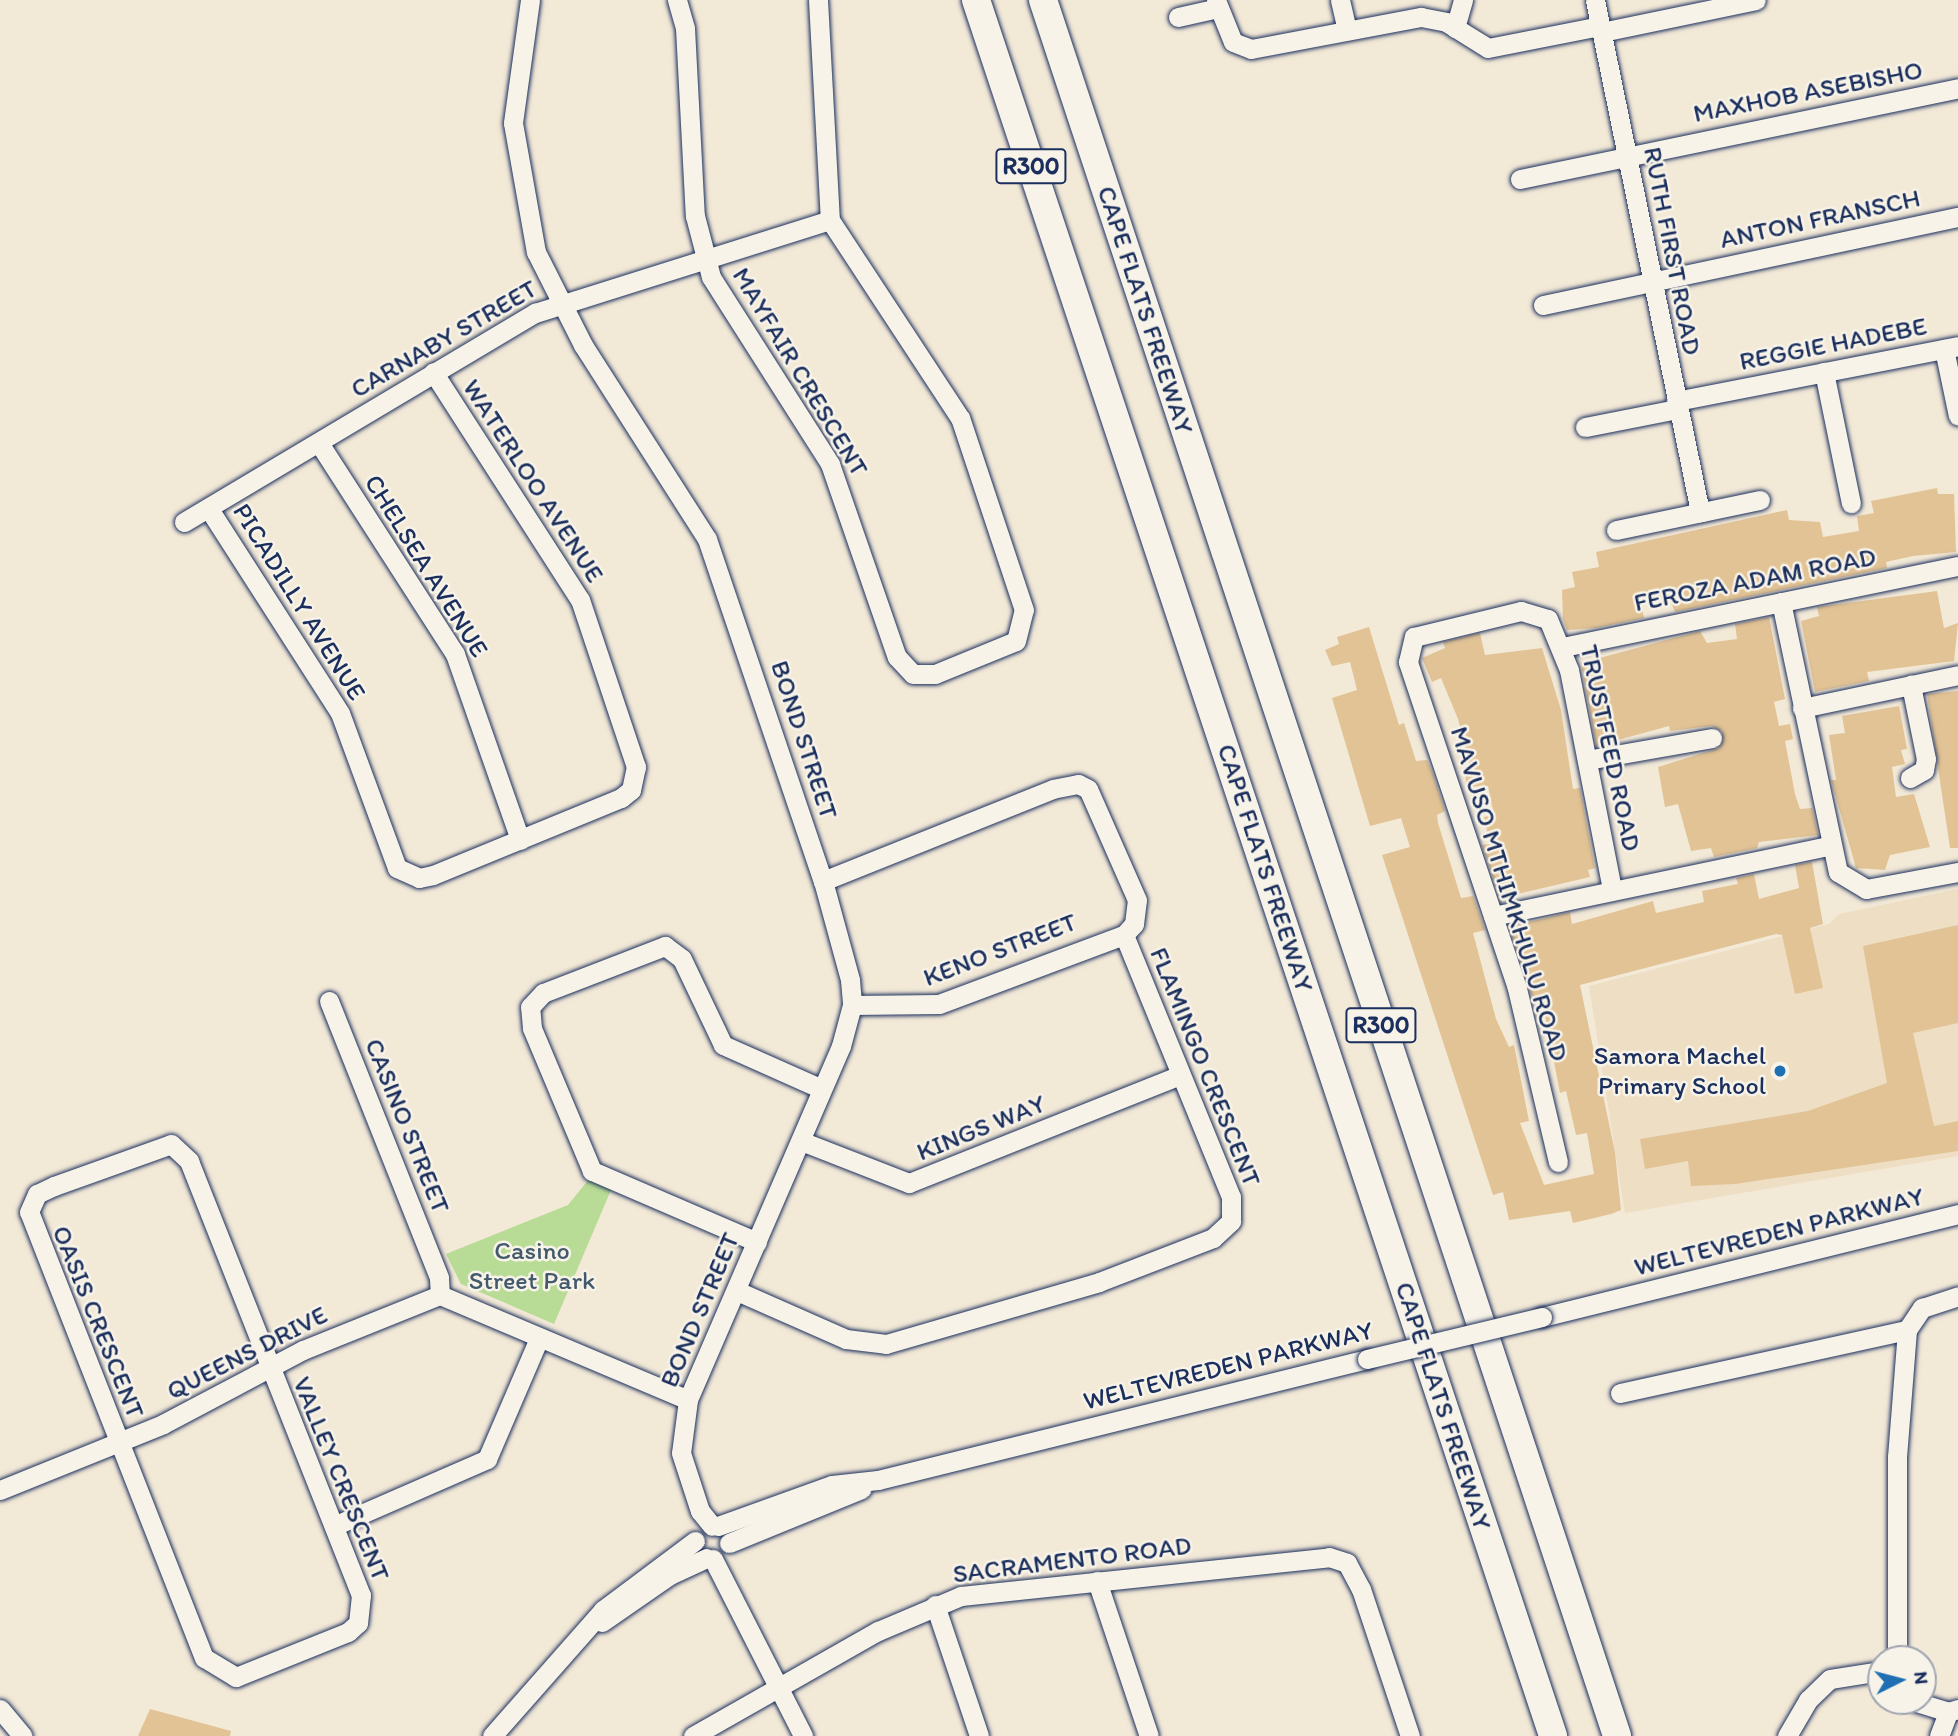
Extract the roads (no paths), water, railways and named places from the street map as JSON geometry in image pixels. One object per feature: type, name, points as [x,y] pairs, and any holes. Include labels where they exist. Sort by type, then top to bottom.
[{"type":"highway","name":"CAPE FLATS FREEWAY","points":[[976,0],[1553,1736]]},
{"type":"highway","name":"CAPE FLATS FREEWAY","points":[[1043,0],[1617,1736]]},
{"type":"street","name":"BOND STREET","points":[[530,0],[514,146],[529,229],[559,303],[707,539],[823,881],[852,1005],[801,1141],[688,1400],[681,1453],[705,1527]]},
{"type":"street","points":[[677,0],[704,257]]},
{"type":"street","points":[[818,0],[830,220]]},
{"type":"street","points":[[1340,0],[1347,30]]},
{"type":"street","points":[[1455,28],[1463,0]]},
{"type":"street","name":"RUTH FIRST ROAD","points":[[1595,0],[1700,512]]},
{"type":"street","points":[[1178,17],[1217,4],[1226,32],[1240,47],[1421,17],[1455,28],[1488,48],[1501,48],[1756,0]]},
{"type":"street","name":"MAXHOB ASEBISHO","points":[[1520,179],[1958,88]]},
{"type":"street","name":"ANTON FRANSCH","points":[[1543,305],[1958,217]]},
{"type":"street","name":"CARNABY STREET","points":[[184,522],[433,372],[559,303],[830,220]]},
{"type":"street","name":"MAYFAIR CRESCENT","points":[[704,257],[718,291],[835,474],[897,657],[913,674],[935,674],[1016,641],[1024,610],[960,418],[830,220]]},
{"type":"street","points":[[1951,347],[1958,416]]},
{"type":"street","name":"REGGIE HADEBE","points":[[1585,427],[1824,372],[1951,347]]},
{"type":"street","name":"WATERLOO AVENUE","points":[[433,372],[580,600],[632,751],[636,779],[621,798],[520,840]]},
{"type":"street","points":[[1824,372],[1851,503]]},
{"type":"street","name":"CHELSEA AVENUE","points":[[318,443],[455,654],[520,840]]},
{"type":"street","points":[[1616,530],[1760,500]]},
{"type":"street","name":"PICADILLY AVENUE","points":[[209,509],[337,707],[388,855],[408,876],[433,875],[520,840]]},
{"type":"street","name":"FEROZA ADAM ROAD","points":[[1563,647],[1958,566]]},
{"type":"street","points":[[1781,602],[1827,846],[1838,872],[1853,887],[1958,872]]},
{"type":"street","name":"MAVUSO MTHIMKHULU ROAD","points":[[1548,619],[1521,611],[1434,628],[1409,643],[1408,662],[1526,1020],[1558,1162]]},
{"type":"street","name":"TRUSTFEED ROAD","points":[[1548,619],[1563,647],[1612,890]]},
{"type":"street","points":[[1802,708],[1958,676]]},
{"type":"street","points":[[1910,778],[1924,770],[1926,759],[1911,685]]},
{"type":"street","points":[[1587,760],[1712,738]]},
{"type":"street","name":"FLAMINGO CRESCENT","points":[[737,1291],[846,1339],[886,1344],[1099,1282],[1213,1238],[1231,1222],[1231,1197],[1124,935],[1134,924],[1137,900],[1096,801],[1078,784],[823,881]]},
{"type":"street","points":[[1493,916],[1827,846]]},
{"type":"street","name":"KENO STREET","points":[[852,1005],[939,1004],[1124,935]]},
{"type":"street","points":[[757,1242],[592,1171],[532,1028],[530,1007],[543,993],[665,947],[682,958],[723,1045],[822,1089]]},
{"type":"street","name":"CASINO STREET","points":[[329,1001],[439,1278],[440,1295]]},
{"type":"street","name":"KINGS WAY","points":[[801,1141],[895,1181],[920,1181],[1180,1075]]},
{"type":"street","name":"OASIS CRESCENT","points":[[118,1443],[32,1226],[31,1202],[54,1186],[158,1145],[181,1150],[269,1370]]},
{"type":"street","name":"WELTEVREDEN PARKWAY","points":[[492,1736],[624,1590],[705,1527],[798,1494],[878,1480],[1958,1214]]},
{"type":"street","points":[[440,1295],[688,1400]]},
{"type":"street","name":"QUEENS DRIVE","points":[[0,1490],[118,1443],[269,1370],[440,1295]]},
{"type":"street","points":[[1897,1645],[1897,1443],[1907,1330],[1922,1308],[1958,1296]]},
{"type":"street","points":[[1620,1393],[1907,1330]]},
{"type":"street","points":[[334,1526],[487,1459],[539,1338]]},
{"type":"street","name":"VALLEY CRESCENT","points":[[118,1443],[204,1658],[222,1674],[254,1671],[358,1623],[361,1595],[269,1370]]},
{"type":"street","name":"WELTEVREDEN PARKWAY","points":[[586,1631],[719,1553],[878,1480]]},
{"type":"street","points":[[705,1527],[719,1553]]},
{"type":"street","points":[[705,1527],[803,1736]]},
{"type":"street","name":"SACRAMENTO ROAD","points":[[692,1736],[935,1605],[992,1591],[1329,1558],[1347,1563],[1410,1736]]},
{"type":"street","points":[[1097,1581],[1149,1736]]},
{"type":"street","points":[[935,1605],[979,1736]]},
{"type":"street","points":[[1787,1736],[1830,1679],[1867,1673]]},
{"type":"street","points":[[0,1709],[23,1736]]},
{"type":"street","points":[[1939,1736],[1953,1711]]},
{"type":"place","name":"Samora Machel Primary School","points":[[1780,1071]]},
{"type":"park label","name":"Casino Street Park","points":[[532,1266]]}]
